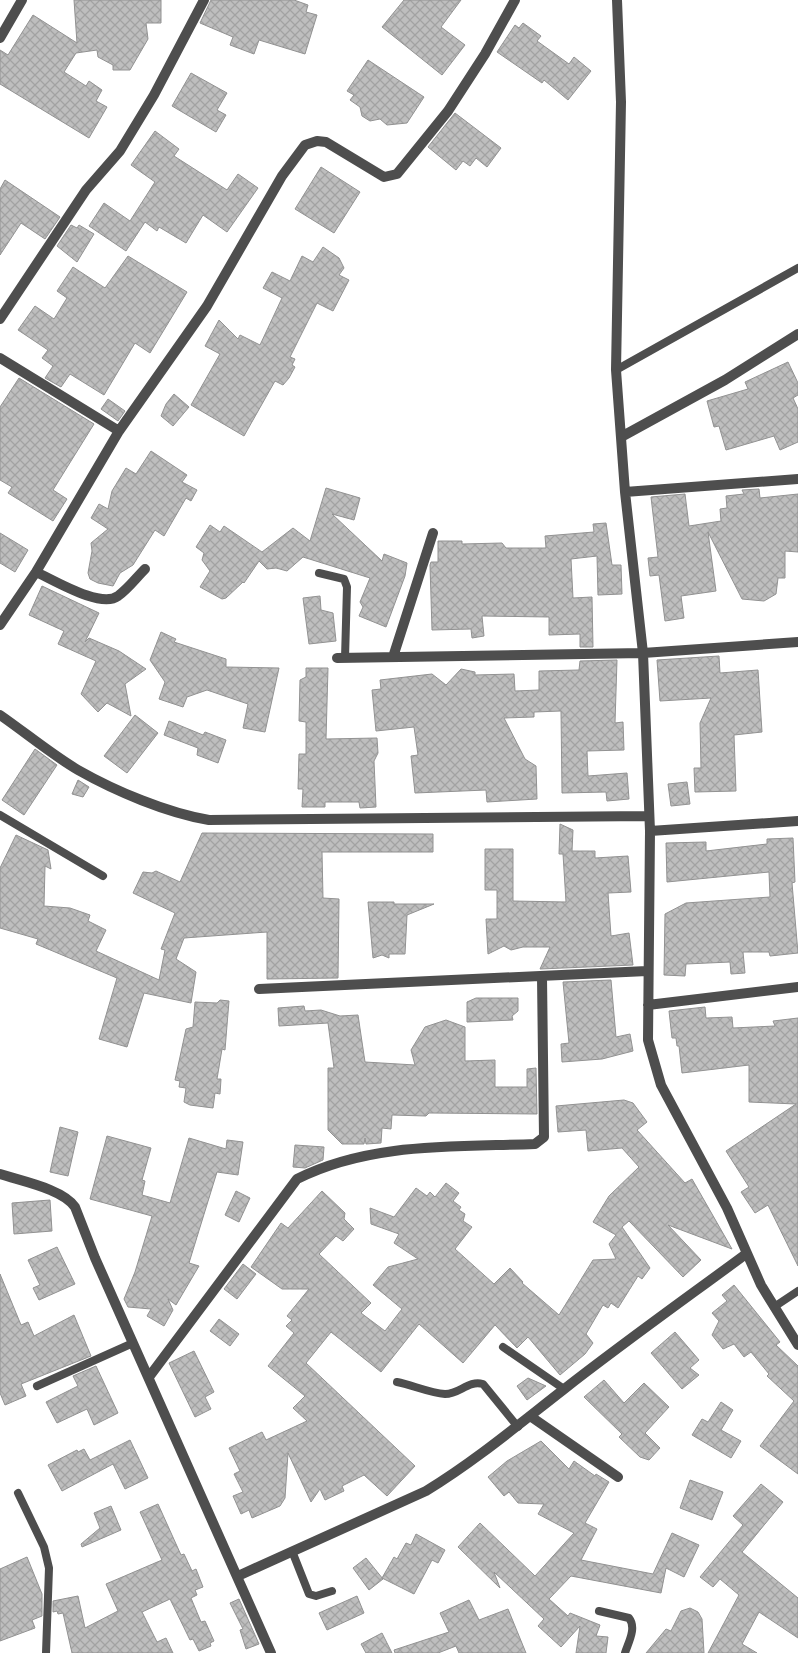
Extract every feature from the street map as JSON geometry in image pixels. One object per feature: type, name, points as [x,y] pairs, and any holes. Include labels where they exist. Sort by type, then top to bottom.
[{"type":"street","points":[[0,38],[22,0]]},
{"type":"street","points":[[0,319],[86,190],[120,150],[154,95],[204,0]]},
{"type":"street","points":[[0,625],[36,572],[119,431],[207,306],[282,176],[305,145],[317,141],[326,142],[384,177],[398,174],[448,111],[485,54],[515,0]]},
{"type":"street","points":[[617,0],[620,102],[616,370],[625,492],[643,653],[650,831],[647,971],[648,1040],[661,1085],[727,1208],[746,1254],[774,1307],[798,1344]]},
{"type":"street","points":[[621,437],[725,380],[798,334]]},
{"type":"street","points":[[0,358],[119,431]]},
{"type":"street","points":[[625,492],[798,479]]},
{"type":"street","points":[[393,657],[433,533]]},
{"type":"street","points":[[36,572],[96,599],[108,601],[117,597],[145,569]]},
{"type":"street","points":[[341,658],[643,653],[798,642]]},
{"type":"street","points":[[0,715],[76,769],[109,787],[175,812],[209,820],[649,816]]},
{"type":"street","points":[[650,831],[798,821]]},
{"type":"street","points":[[259,989],[647,971]]},
{"type":"street","points":[[149,1377],[297,1179],[332,1165],[374,1154],[406,1149],[535,1144],[540,1141],[544,1136],[542,977]]},
{"type":"street","points":[[648,1005],[798,988]]},
{"type":"street","points":[[0,1174],[62,1194],[71,1200],[271,1653]]},
{"type":"street","points":[[238,1576],[426,1491],[462,1469],[518,1427],[564,1389],[746,1254]]},
{"type":"street","points":[[530,1416],[618,1477]]},
{"type":"lane","points":[[616,370],[798,268]]},
{"type":"lane","points":[[319,573],[344,580],[347,587],[341,658]]},
{"type":"lane","points":[[0,814],[103,876]]},
{"type":"lane","points":[[774,1307],[798,1291]]},
{"type":"lane","points":[[37,1386],[133,1342]]},
{"type":"lane","points":[[503,1347],[564,1389]]},
{"type":"lane","points":[[398,1382],[445,1394],[456,1392],[471,1383],[483,1384],[518,1427]]},
{"type":"lane","points":[[18,1493],[44,1547],[49,1568],[46,1653]]},
{"type":"lane","points":[[292,1552],[309,1594],[316,1596],[332,1591]]},
{"type":"lane","points":[[599,1611],[629,1618],[632,1622],[632,1630],[625,1653]]},
{"type":"building","points":[[74,0],[161,0],[161,23],[146,23],[148,39],[130,70],[113,70],[113,65],[98,57],[97,50],[76,53],[64,72],[86,86],[89,81],[102,90],[96,101],[107,107],[89,138],[0,84],[0,50],[8,55],[33,15],[77,43]]},
{"type":"building","points":[[211,0],[294,0],[308,5],[306,12],[317,15],[305,54],[259,40],[254,54],[230,45],[233,37],[200,23]]},
{"type":"building","points":[[404,0],[461,0],[441,27],[465,45],[442,75],[382,27]]},
{"type":"building","points":[[523,23],[541,36],[537,41],[569,64],[574,57],[591,71],[568,100],[544,80],[542,83],[497,52],[515,25],[519,28]]},
{"type":"building","points":[[368,60],[424,97],[407,123],[387,125],[380,119],[370,121],[362,116],[360,107],[350,100],[354,95],[347,91]]},
{"type":"building","points":[[191,73],[227,93],[217,110],[226,115],[216,132],[172,106]]},
{"type":"building","points":[[455,113],[501,148],[487,167],[476,158],[470,166],[463,161],[456,170],[428,147]]},
{"type":"building","points":[[155,131],[179,149],[174,156],[227,190],[238,174],[258,188],[227,232],[203,215],[186,243],[159,227],[157,231],[145,222],[126,251],[89,226],[104,203],[130,221],[155,182],[131,165]]},
{"type":"building","points":[[321,167],[360,192],[334,233],[295,209]]},
{"type":"building","points":[[5,180],[60,217],[45,239],[21,223],[0,255],[0,189]]},
{"type":"building","points":[[71,225],[77,228],[79,225],[94,234],[77,262],[57,246]]},
{"type":"building","points":[[323,247],[339,258],[344,268],[339,275],[349,280],[333,311],[317,303],[290,357],[295,359],[292,365],[295,367],[289,378],[283,385],[275,381],[244,436],[191,405],[220,354],[205,346],[219,320],[238,339],[240,335],[260,345],[282,298],[263,288],[272,272],[290,281],[302,256],[313,262]]},
{"type":"building","points":[[128,256],[187,292],[150,353],[135,343],[104,395],[70,374],[61,387],[45,378],[53,366],[42,358],[48,350],[18,330],[35,306],[54,319],[67,298],[57,291],[73,267],[105,288]]},
{"type":"building","points":[[788,362],[798,383],[798,395],[793,398],[798,409],[798,442],[780,450],[774,436],[726,450],[719,426],[714,427],[707,401],[748,389],[745,382]]},
{"type":"building","points":[[19,378],[94,424],[53,490],[67,499],[53,521],[8,493],[12,487],[0,480],[0,407]]},
{"type":"building","points":[[174,394],[189,407],[173,426],[161,416],[166,404]]},
{"type":"building","points":[[108,399],[125,411],[118,421],[101,409]]},
{"type":"building","points":[[151,451],[187,475],[182,482],[197,490],[191,501],[186,498],[164,536],[155,530],[133,565],[120,573],[113,586],[98,583],[90,579],[88,573],[92,551],[91,543],[108,529],[91,518],[99,504],[108,509],[112,491],[126,468],[136,474]]},
{"type":"building","points":[[326,488],[360,498],[354,520],[332,514],[382,561],[384,554],[407,563],[405,576],[386,627],[359,616],[363,607],[360,602],[370,578],[303,557],[287,571],[276,568],[267,569],[259,561],[244,583],[226,598],[222,599],[200,587],[210,571],[202,560],[204,553],[196,547],[210,525],[220,532],[224,526],[262,552],[293,528],[310,541]]},
{"type":"building","points":[[759,489],[760,498],[798,494],[798,552],[785,551],[785,578],[778,578],[776,594],[764,601],[742,599],[708,532],[716,591],[681,596],[684,618],[665,621],[659,575],[650,576],[648,558],[658,557],[651,497],[685,494],[689,526],[721,521],[720,509],[727,508],[726,496],[744,494],[742,490]]},
{"type":"building","points":[[606,523],[612,565],[621,565],[622,594],[598,595],[597,556],[571,559],[573,598],[592,597],[593,647],[580,647],[580,634],[549,635],[549,617],[482,616],[484,636],[472,638],[471,629],[432,630],[430,565],[431,562],[438,562],[438,541],[462,541],[462,544],[502,543],[506,548],[546,548],[545,536],[594,532],[593,524]]},
{"type":"building","points":[[0,533],[28,550],[15,572],[0,563]]},
{"type":"building","points":[[42,586],[99,613],[85,642],[89,638],[119,651],[146,669],[125,684],[131,716],[107,703],[98,712],[81,694],[96,661],[58,644],[64,631],[29,615]]},
{"type":"building","points":[[320,596],[321,610],[333,613],[336,641],[309,644],[303,598]]},
{"type":"building","points":[[161,632],[176,639],[174,642],[226,659],[226,667],[279,668],[265,732],[243,728],[248,704],[207,690],[187,697],[183,707],[159,699],[165,682],[150,660]]},
{"type":"building","points":[[719,656],[720,673],[758,670],[762,732],[734,735],[736,791],[695,792],[694,768],[701,768],[700,723],[711,698],[660,701],[657,660]]},
{"type":"building","points":[[617,660],[615,723],[623,722],[624,750],[587,751],[588,776],[627,773],[629,799],[607,801],[606,792],[562,793],[561,711],[534,712],[534,717],[504,718],[525,759],[536,766],[537,799],[487,802],[486,790],[415,793],[411,756],[418,755],[414,727],[376,731],[372,690],[381,689],[380,680],[432,674],[446,685],[461,669],[475,672],[475,675],[514,674],[515,691],[539,690],[539,671],[579,670],[580,661]]},
{"type":"building","points":[[306,668],[328,668],[326,739],[377,738],[378,753],[374,761],[376,807],[360,808],[359,802],[325,802],[325,807],[302,807],[303,789],[298,789],[299,754],[306,754],[306,722],[299,721],[300,680],[306,677]]},
{"type":"building","points":[[135,715],[158,733],[127,773],[104,756]]},
{"type":"building","points":[[169,721],[203,735],[205,732],[226,740],[218,763],[197,755],[198,748],[164,735]]},
{"type":"building","points":[[35,749],[57,765],[24,815],[2,800]]},
{"type":"building","points":[[78,780],[89,787],[83,797],[72,794]]},
{"type":"building","points":[[687,782],[690,804],[671,806],[668,784]]},
{"type":"building","points":[[560,824],[573,830],[572,851],[595,851],[595,858],[628,856],[631,892],[608,893],[611,936],[629,933],[633,965],[540,969],[550,947],[523,947],[511,950],[504,946],[488,954],[486,919],[497,919],[497,890],[485,890],[485,849],[513,849],[513,901],[566,902],[563,854],[559,854]]},
{"type":"building","points":[[202,833],[433,834],[433,852],[322,852],[323,898],[339,899],[338,978],[267,979],[267,932],[184,938],[176,959],[196,972],[191,1003],[144,993],[127,1047],[99,1039],[117,978],[36,944],[38,939],[0,928],[0,868],[16,835],[48,850],[51,869],[45,866],[44,906],[70,908],[90,915],[88,921],[106,930],[96,951],[159,980],[165,950],[161,949],[175,913],[133,893],[143,872],[152,873],[156,871],[180,882]]},
{"type":"building","points":[[793,838],[795,882],[792,883],[798,953],[770,956],[769,952],[743,952],[745,973],[731,974],[730,962],[686,964],[685,976],[664,975],[665,914],[686,903],[770,897],[769,872],[667,882],[666,843],[706,842],[706,851],[767,844],[767,839]]},
{"type":"building","points":[[368,902],[434,904],[407,915],[405,954],[389,954],[389,958],[382,955],[373,958]]},
{"type":"building","points":[[611,980],[616,1037],[630,1034],[633,1051],[602,1059],[562,1062],[561,1044],[569,1043],[563,982]]},
{"type":"building","points":[[476,998],[518,998],[518,1011],[512,1016],[513,1020],[467,1022],[467,1002]]},
{"type":"building","points":[[220,1000],[229,1001],[225,1050],[222,1049],[217,1079],[221,1079],[220,1094],[215,1093],[213,1108],[190,1105],[184,1102],[186,1088],[179,1087],[180,1081],[175,1080],[186,1029],[193,1027],[195,1002],[217,1003]]},
{"type":"building","points":[[304,1006],[305,1011],[321,1010],[340,1016],[358,1015],[365,1062],[415,1065],[411,1050],[425,1027],[446,1020],[465,1027],[465,1061],[495,1060],[495,1087],[527,1087],[527,1069],[536,1068],[537,1114],[429,1113],[426,1116],[392,1115],[391,1129],[382,1128],[381,1143],[366,1144],[365,1138],[364,1144],[342,1144],[328,1130],[328,1068],[334,1068],[328,1023],[279,1026],[278,1008]]},
{"type":"building","points":[[705,1007],[706,1018],[732,1017],[733,1028],[775,1026],[773,1021],[798,1018],[798,1266],[768,1205],[755,1213],[741,1192],[749,1187],[726,1151],[796,1104],[749,1102],[749,1065],[682,1073],[679,1046],[677,1046],[676,1038],[672,1038],[669,1011]]},
{"type":"building","points":[[624,1100],[633,1103],[647,1122],[637,1130],[685,1183],[692,1179],[732,1249],[668,1225],[701,1260],[683,1277],[629,1221],[622,1227],[650,1268],[642,1279],[638,1276],[618,1308],[611,1303],[608,1308],[603,1305],[586,1334],[593,1343],[585,1354],[560,1375],[528,1337],[517,1348],[495,1325],[463,1363],[419,1324],[381,1372],[331,1332],[306,1363],[415,1466],[387,1496],[364,1475],[342,1486],[344,1491],[325,1500],[320,1489],[311,1502],[288,1453],[285,1498],[280,1506],[252,1518],[249,1510],[241,1514],[233,1496],[243,1492],[234,1474],[240,1471],[229,1448],[262,1432],[266,1440],[307,1421],[293,1408],[305,1396],[268,1366],[294,1333],[286,1326],[292,1320],[287,1316],[309,1289],[282,1289],[251,1267],[281,1223],[288,1228],[322,1191],[345,1213],[344,1219],[354,1229],[343,1241],[336,1236],[319,1254],[371,1303],[361,1313],[385,1331],[402,1309],[373,1285],[388,1267],[418,1259],[394,1243],[399,1234],[371,1224],[370,1208],[394,1217],[416,1188],[427,1196],[430,1192],[435,1197],[446,1183],[459,1193],[453,1201],[461,1207],[459,1210],[465,1214],[463,1221],[472,1227],[455,1249],[494,1284],[510,1268],[522,1283],[559,1315],[593,1260],[616,1259],[609,1244],[616,1235],[593,1222],[609,1196],[639,1167],[622,1148],[588,1151],[586,1130],[558,1132],[556,1106]]},
{"type":"building","points":[[60,1127],[78,1132],[68,1176],[50,1172]]},
{"type":"building","points":[[107,1136],[151,1148],[142,1180],[145,1181],[142,1195],[170,1203],[189,1138],[226,1149],[227,1140],[243,1142],[238,1175],[217,1172],[189,1263],[199,1266],[176,1305],[168,1299],[173,1310],[164,1326],[147,1316],[151,1309],[128,1307],[124,1299],[135,1272],[152,1216],[90,1199]]},
{"type":"building","points":[[295,1145],[324,1147],[323,1160],[305,1168],[293,1167]]},
{"type":"building","points":[[236,1191],[250,1198],[239,1222],[225,1215]]},
{"type":"building","points":[[50,1200],[52,1231],[14,1234],[12,1203]]},
{"type":"building","points":[[57,1247],[75,1284],[39,1300],[33,1288],[40,1285],[28,1260]]},
{"type":"building","points":[[243,1264],[256,1274],[237,1299],[224,1289]]},
{"type":"building","points":[[0,1274],[21,1325],[28,1322],[34,1336],[74,1315],[91,1356],[21,1384],[26,1396],[5,1405],[0,1393]]},
{"type":"building","points":[[734,1285],[780,1342],[776,1345],[798,1366],[798,1474],[760,1446],[794,1401],[767,1376],[769,1374],[751,1352],[744,1357],[734,1344],[723,1349],[712,1335],[719,1321],[712,1313],[727,1301],[722,1295]]},
{"type":"building","points":[[219,1319],[239,1334],[230,1346],[210,1331]]},
{"type":"building","points":[[675,1332],[699,1360],[690,1368],[699,1375],[682,1389],[651,1353]]},
{"type":"building","points":[[194,1351],[214,1392],[205,1397],[211,1409],[195,1417],[169,1363]]},
{"type":"building","points":[[96,1366],[118,1413],[94,1425],[87,1409],[57,1423],[46,1402],[78,1386],[73,1376]]},
{"type":"building","points":[[528,1378],[546,1386],[527,1400],[517,1386]]},
{"type":"building","points":[[604,1380],[624,1403],[644,1383],[669,1407],[645,1433],[660,1448],[649,1460],[640,1457],[619,1437],[622,1434],[584,1397]]},
{"type":"building","points":[[721,1402],[733,1410],[721,1430],[741,1441],[731,1458],[692,1435],[702,1419],[708,1422]]},
{"type":"building","points":[[130,1440],[148,1478],[125,1489],[113,1464],[62,1491],[48,1465],[77,1450],[78,1452],[84,1449],[90,1460]]},
{"type":"building","points":[[541,1441],[569,1469],[574,1461],[595,1476],[596,1474],[609,1482],[585,1523],[597,1529],[581,1560],[653,1574],[672,1533],[699,1545],[684,1577],[666,1568],[661,1593],[571,1576],[549,1599],[568,1616],[570,1613],[600,1625],[596,1636],[608,1637],[606,1653],[576,1653],[580,1626],[561,1647],[538,1626],[544,1619],[494,1572],[500,1588],[458,1547],[480,1523],[535,1576],[574,1533],[538,1514],[544,1504],[518,1503],[509,1492],[504,1496],[488,1477],[507,1461]]},
{"type":"building","points":[[690,1480],[723,1492],[712,1520],[680,1508]]},
{"type":"building","points":[[761,1484],[783,1502],[742,1552],[798,1598],[798,1638],[759,1612],[742,1644],[757,1653],[708,1653],[739,1595],[720,1579],[713,1587],[700,1577],[743,1525],[733,1516]]},
{"type":"building","points":[[158,1504],[181,1555],[184,1554],[192,1571],[196,1569],[203,1587],[195,1590],[197,1595],[191,1598],[201,1622],[205,1621],[214,1641],[210,1643],[211,1646],[199,1651],[193,1639],[190,1640],[170,1599],[142,1612],[157,1642],[166,1638],[173,1653],[72,1653],[63,1613],[53,1612],[53,1601],[78,1596],[85,1628],[118,1611],[106,1584],[162,1560],[140,1512]]},
{"type":"building","points":[[111,1506],[121,1530],[82,1547],[81,1544],[100,1528],[94,1513]]},
{"type":"building","points":[[416,1534],[445,1550],[438,1563],[432,1560],[414,1594],[382,1578],[394,1557],[397,1559],[406,1543],[411,1545]]},
{"type":"building","points":[[27,1557],[42,1594],[42,1616],[32,1620],[35,1628],[0,1641],[0,1569]]},
{"type":"building","points":[[366,1558],[383,1579],[369,1590],[353,1568]]},
{"type":"building","points":[[357,1596],[364,1613],[327,1630],[319,1613]]},
{"type":"building","points":[[239,1599],[259,1644],[246,1649],[240,1630],[243,1629],[230,1603]]},
{"type":"building","points":[[469,1600],[479,1620],[508,1609],[526,1653],[459,1653],[456,1646],[438,1653],[395,1653],[394,1650],[449,1632],[440,1613]]},
{"type":"building","points":[[690,1608],[698,1612],[702,1619],[704,1653],[646,1653],[666,1629],[671,1631],[681,1611]]},
{"type":"building","points":[[382,1633],[392,1653],[366,1653],[361,1644]]}]
